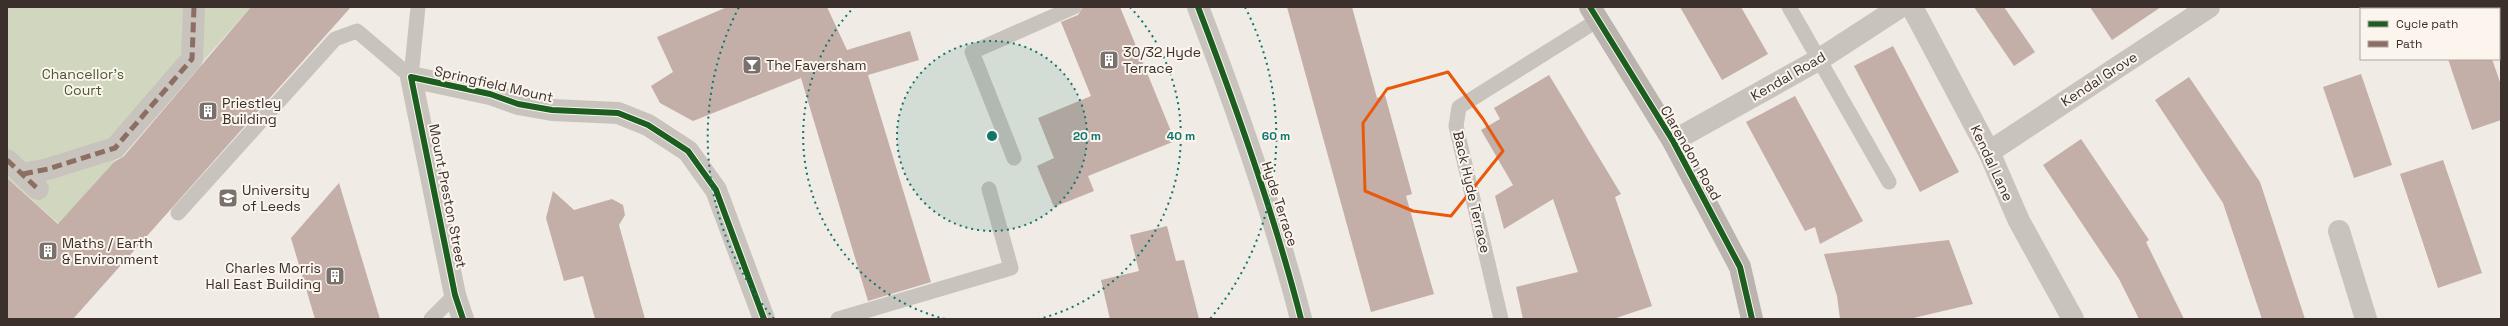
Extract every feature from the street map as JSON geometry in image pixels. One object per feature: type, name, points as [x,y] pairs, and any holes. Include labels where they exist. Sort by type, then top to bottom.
[{"type":"street","points":[[15,167],[48,169],[115,148],[192,59],[194,7]]},
{"type":"street","name":"Kendal Road","points":[[1673,141],[1820,59],[1900,7]]},
{"type":"street","name":"Kendal Lane","points":[[1912,7],[1989,152],[2019,221],[2073,319]]},
{"type":"street","name":"Kendal Grove","points":[[1989,152],[2209,7]]},
{"type":"street","name":"Hyde Terrace","points":[[1203,9],[1283,251],[1301,319]]},
{"type":"street","name":"Clarendon Road","points":[[1594,13],[1673,141],[1740,267],[1752,319]]},
{"type":"street","name":"Mount Preston Street","points":[[411,77],[455,295],[463,319]]},
{"type":"street","name":"Springfield Mount","points":[[411,77],[490,94],[518,104],[552,110],[618,114],[648,125],[688,152],[716,190],[764,319]]},
{"type":"street","points":[[15,167],[38,189]]},
{"type":"street","points":[[2339,232],[2366,319]]},
{"type":"lane","points":[[411,77],[418,7]]},
{"type":"lane","points":[[1014,158],[972,52],[1074,7]]},
{"type":"lane","points":[[1789,7],[1889,182]]},
{"type":"lane","name":"Back Hyde Terrace","points":[[1500,319],[1456,126],[1459,107],[1594,13]]},
{"type":"lane","points":[[178,213],[335,39],[357,31],[411,77]]},
{"type":"lane","points":[[838,319],[1011,268],[989,189]]},
{"type":"lane","points":[[431,319],[455,295]]},
{"type":"highlighted area","points":[[1448,72],[1483,119],[1503,151],[1451,216],[1413,211],[1365,191],[1363,123],[1387,89]]},
{"type":"green space","name":"Chancellor's Court","points":[[7,7],[251,7],[59,224],[7,178]]},
{"type":"building","name":"Priestley Building","points":[[251,7],[351,7],[73,319],[7,319],[7,178],[58,224],[114,162],[124,156]]},
{"type":"building","points":[[727,7],[827,7],[847,50],[910,31],[919,60],[868,75],[931,282],[868,301],[801,78],[693,121],[660,103],[651,86],[673,72],[657,37]]},
{"type":"building","name":"30/32 Hyde Terrace","points":[[1083,7],[1120,7],[1175,141],[1088,176],[1094,191],[1054,207],[1037,166],[1054,158],[1038,118],[1091,96],[1061,22],[1078,15]]},
{"type":"building","points":[[1287,7],[1352,7],[1377,98],[1385,95],[1412,194],[1406,196],[1434,294],[1371,312]]},
{"type":"building","points":[[1680,7],[1741,7],[1768,54],[1722,80]]},
{"type":"building","points":[[1974,7],[2004,7],[2035,52],[2014,66]]},
{"type":"building","points":[[2090,7],[2161,7],[2112,40]]},
{"type":"building","points":[[1893,46],[1959,172],[1920,192],[1854,66]]},
{"type":"building","points":[[2448,60],[2492,60],[2501,85],[2501,120],[2472,130]]},
{"type":"building","points":[[2361,74],[2392,165],[2354,178],[2323,87]]},
{"type":"building","points":[[1549,75],[1621,194],[1615,197],[1652,306],[1613,319],[1523,319],[1516,287],[1578,272],[1553,199],[1504,229],[1495,196],[1513,185],[1481,130],[1500,119],[1494,108]]},
{"type":"building","points":[[2189,77],[2260,182],[2305,319],[2262,319],[2223,203],[2155,100]]},
{"type":"building","points":[[1795,96],[1863,221],[1820,244],[1815,227],[1805,231],[1746,122]]},
{"type":"building","points":[[2081,139],[2149,240],[2146,242],[2184,319],[2139,319],[2119,279],[2043,165]]},
{"type":"building","points":[[2443,160],[2482,273],[2438,288],[2400,174]]},
{"type":"building","name":"Charles Morris Hall East Building","points":[[339,183],[380,319],[315,319],[291,238]]},
{"type":"building","points":[[553,191],[574,210],[612,199],[623,205],[625,215],[619,225],[645,319],[595,319],[583,276],[564,281],[546,218]]},
{"type":"building","points":[[1167,226],[1176,261],[1184,260],[1199,319],[1110,319],[1101,280],[1139,271],[1130,235]]},
{"type":"building","points":[[1949,240],[1973,304],[1909,319],[1840,319],[1837,296],[1824,254]]},
{"type":"marked path","points":[[23,174],[48,169],[115,148],[192,59],[194,7]]},
{"type":"marked path","points":[[7,160],[38,189]]},
{"type":"cycle path","points":[[1198,7],[1227,84],[1267,201],[1301,319]]},
{"type":"cycle path","points":[[1590,7],[1673,141],[1740,267],[1752,319]]},
{"type":"cycle path","points":[[463,319],[455,295],[411,77],[490,94],[518,104],[552,110],[618,113],[648,125],[688,151],[716,190],[764,319]]},
{"type":"place","name":"30/32 Hyde Terrace","points":[[1109,60]]},
{"type":"place","name":"The Faversham","points":[[752,65]]},
{"type":"place","name":"Priestley Building","points":[[208,111]]},
{"type":"place","name":"University of Leeds","points":[[228,198]]},
{"type":"place","name":"Maths / Earth & Environment","points":[[48,251]]},
{"type":"place","name":"Charles Morris Hall East Building","points":[[335,276]]}]
